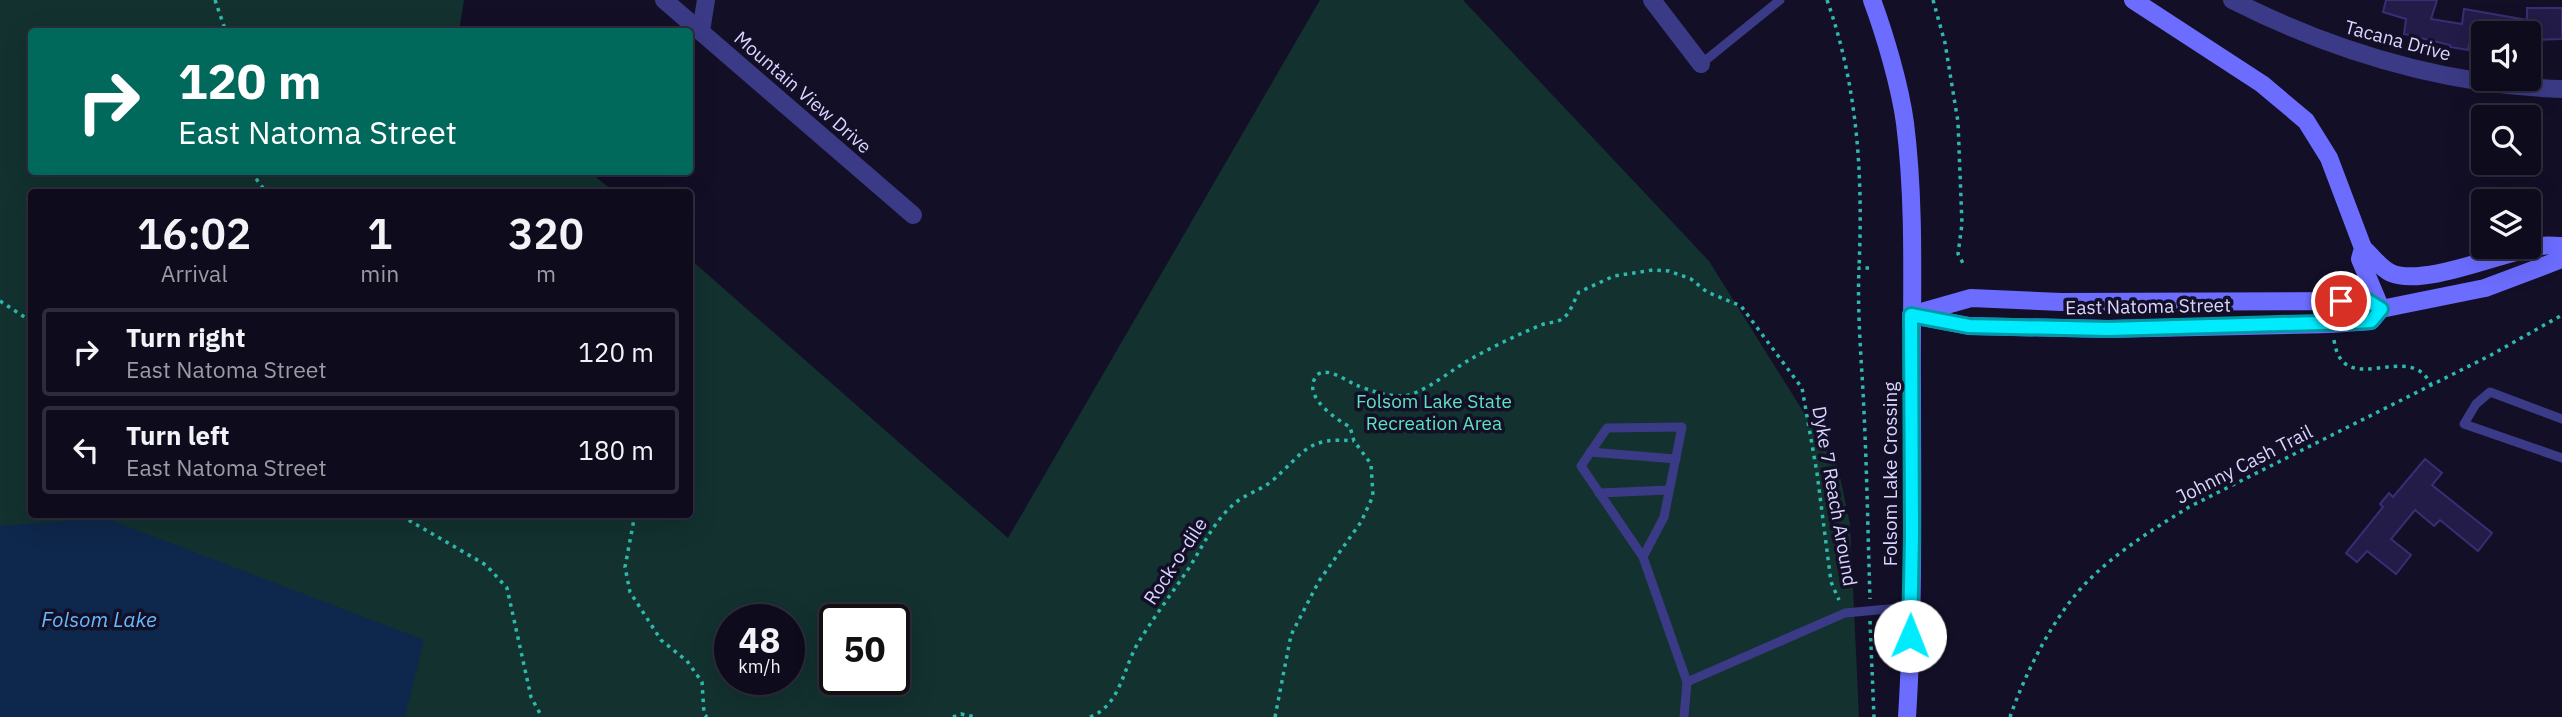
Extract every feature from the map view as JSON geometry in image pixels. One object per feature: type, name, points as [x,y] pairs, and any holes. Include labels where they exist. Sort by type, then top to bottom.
[{"type":"main road","points":[[1872,0],[1881,25],[1904,120],[1909,172],[1911,315]]},
{"type":"main road","points":[[2133,0],[2262,84],[2306,121],[2329,158],[2363,248],[2383,269],[2395,275],[2432,274],[2541,246],[2562,246]]},
{"type":"main road","points":[[2363,248],[2360,259],[2381,309]]},
{"type":"main road","name":"East Natoma Street","points":[[1911,315],[1969,326],[2108,329],[2371,321],[2381,309],[2485,288],[2562,259]]},
{"type":"main road","name":"East Natoma Street","points":[[1911,315],[1971,298],[2061,302],[2368,301],[2381,309]]},
{"type":"main road","name":"Folsom Lake Crossing","points":[[1907,717],[1912,535],[1911,315]]},
{"type":"street","name":"Mountain View Drive","points":[[664,0],[913,215]]},
{"type":"street","points":[[701,31],[706,0]]},
{"type":"street","points":[[1652,0],[1701,64]]},
{"type":"street","name":"Tacana Drive","points":[[2232,0],[2318,40],[2370,57],[2475,81],[2562,89]]},
{"type":"lane","points":[[1701,64],[1780,0]]},
{"type":"lane","points":[[2562,419],[2490,392],[2476,404],[2464,424],[2562,458]]},
{"type":"lane","points":[[1643,557],[1664,517],[1682,427],[1607,428],[1581,466],[1643,557],[1687,682],[1684,717]]},
{"type":"lane","points":[[1590,452],[1676,459]]},
{"type":"lane","points":[[1599,493],[1670,490]]},
{"type":"lane","points":[[1687,682],[1845,613],[1910,607]]},
{"type":"path","points":[[215,0],[225,28]]},
{"type":"path","points":[[1827,0],[1844,56],[1858,135],[1861,216],[1859,354],[1864,411],[1874,717]]},
{"type":"path","points":[[1933,0],[1945,43],[1958,122],[1962,224],[1958,254],[1965,267]]},
{"type":"path","points":[[1859,268],[1869,268]]},
{"type":"path","name":"Dyke 7 Reach Around","points":[[1275,717],[1291,635],[1319,581],[1361,522],[1373,496],[1371,464],[1353,441],[1350,427],[1335,419],[1314,395],[1312,383],[1316,375],[1324,372],[1334,374],[1357,385],[1405,396],[1416,393],[1471,359],[1546,323],[1563,319],[1579,292],[1602,279],[1653,270],[1669,271],[1691,279],[1707,292],[1741,306],[1802,388],[1817,473],[1831,582],[1845,613]]},
{"type":"path","points":[[0,301],[28,319]]},
{"type":"path","name":"Johnny Cash Trail","points":[[2010,717],[2029,672],[2048,637],[2080,590],[2144,534],[2189,507],[2431,385],[2562,315]]},
{"type":"path","points":[[2332,324],[2338,352],[2352,368],[2365,370],[2411,366],[2421,370],[2431,385]]},
{"type":"path","name":"Rock-o-dile","points":[[1090,717],[1102,713],[1118,691],[1136,646],[1216,522],[1238,501],[1269,484],[1313,443],[1334,439],[1353,441]]},
{"type":"path","points":[[406,518],[486,565],[507,588],[531,697],[542,717]]},
{"type":"path","points":[[634,518],[625,567],[630,593],[661,640],[687,661],[702,682],[704,714],[707,717]]},
{"type":"path","points":[[953,717],[961,714],[975,717]]},
{"type":"green space","name":"Folsom Lake State Recreation Area","points":[[0,0],[464,0],[459,28],[28,28],[28,175],[594,175],[610,189],[28,189],[28,518],[693,518],[693,262],[1008,538],[1320,0],[1463,0],[1709,261],[1838,467],[1850,524],[1859,717],[0,717]]},
{"type":"water","name":"Folsom Lake","points":[[105,518],[424,640],[405,717],[0,717],[0,526]]},
{"type":"building","points":[[2386,0],[2437,0],[2431,19],[2462,24],[2464,9],[2527,20],[2527,8],[2562,8],[2562,39],[2541,40],[2541,21],[2471,21],[2468,50],[2404,34],[2406,19],[2383,12]]},
{"type":"building","points":[[2425,459],[2442,473],[2432,485],[2492,533],[2478,551],[2440,520],[2434,526],[2415,510],[2391,539],[2411,555],[2396,574],[2367,551],[2357,562],[2346,553],[2383,507],[2380,504],[2389,493],[2393,497]]},
{"type":"route","points":[[1910,636],[1911,315],[1969,326],[2108,329],[2371,321],[2381,309],[2368,301],[2341,301]]}]
